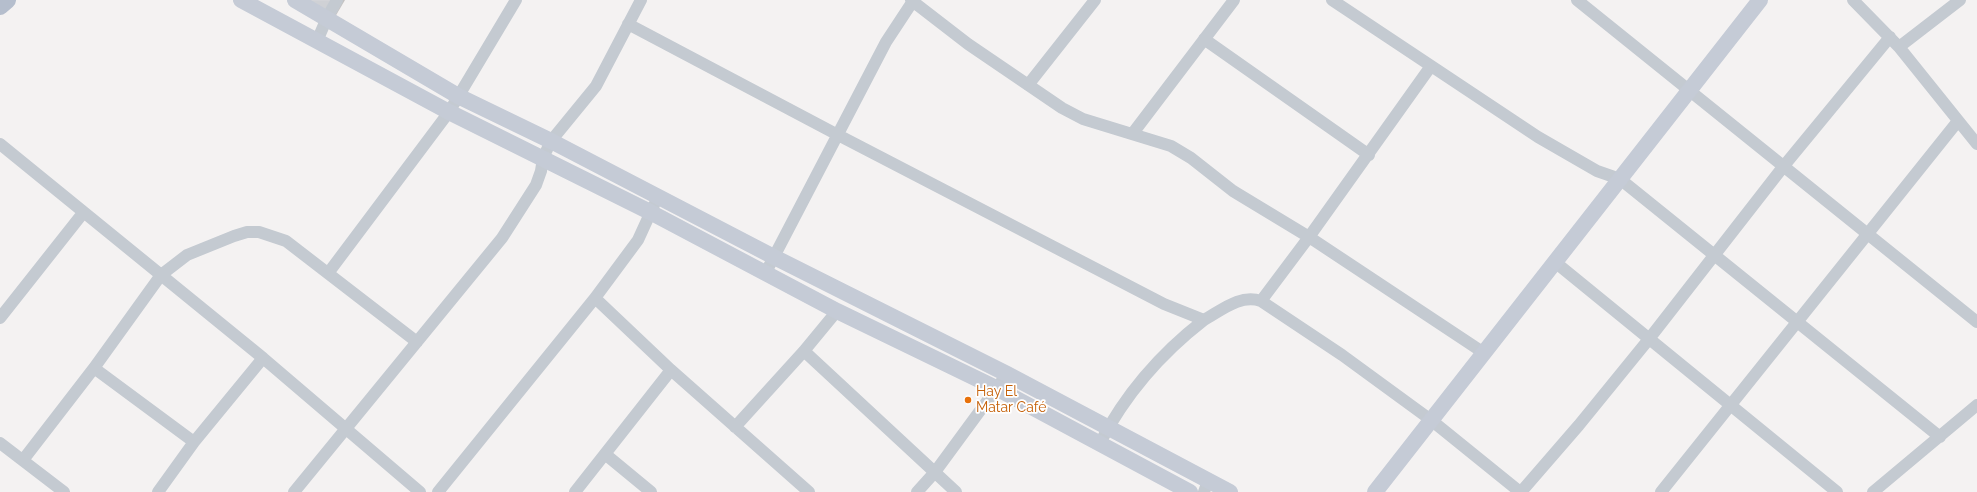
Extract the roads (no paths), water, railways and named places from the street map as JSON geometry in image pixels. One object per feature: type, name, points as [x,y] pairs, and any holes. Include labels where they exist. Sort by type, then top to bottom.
[{"type":"main road","points":[[0,6],[7,0]]},
{"type":"street","points":[[241,0],[265,6],[317,41],[449,112],[650,212],[837,311],[998,389],[1190,492]]},
{"type":"street","points":[[295,0],[458,96],[551,141],[774,257],[1007,374],[1108,429],[1206,487],[1230,492]]},
{"type":"street","points":[[317,41],[327,18],[338,0]]},
{"type":"street","points":[[329,272],[449,112],[516,0]]},
{"type":"street","points":[[294,492],[502,238],[536,185],[541,171],[543,158],[551,141],[596,86],[641,0]]},
{"type":"street","points":[[1028,85],[1095,0]]},
{"type":"street","points":[[1133,133],[1234,0]]},
{"type":"street","points":[[1332,0],[1347,4],[1432,66],[1538,138],[1597,171],[1620,179],[1940,437]]},
{"type":"street","points":[[1576,0],[1977,322]]},
{"type":"street","points":[[1374,492],[1760,0]]},
{"type":"street","points":[[1853,0],[1899,47],[1977,144]]},
{"type":"street","points":[[1899,47],[1960,0]]},
{"type":"street","points":[[765,274],[886,42],[912,1],[968,44],[1062,108],[1083,119],[1172,146],[1191,158],[1233,191],[1309,237],[1484,353]]},
{"type":"street","points":[[628,24],[1164,304],[1204,320]]},
{"type":"street","points":[[1100,443],[1125,399],[1168,349],[1204,320],[1236,301],[1252,298],[1261,301],[1342,355],[1431,420],[1520,492],[1580,425],[1649,339],[1713,254],[1890,38]]},
{"type":"street","points":[[1204,39],[1369,155]]},
{"type":"street","points":[[1261,301],[1369,155],[1432,66]]},
{"type":"street","points":[[1661,492],[1958,121]]},
{"type":"street","points":[[0,144],[83,213],[264,358],[420,492]]},
{"type":"street","points":[[438,492],[595,298],[638,240],[650,212],[659,197]]},
{"type":"street","points":[[0,318],[83,213]]},
{"type":"street","points":[[23,460],[94,368],[161,275],[187,255],[247,232],[269,234],[286,241],[329,272],[417,342]]},
{"type":"street","points":[[1555,262],[1838,492]]},
{"type":"street","points":[[595,298],[671,370],[809,492]]},
{"type":"street","points":[[735,426],[804,351],[837,311]]},
{"type":"street","points":[[804,351],[956,492]]},
{"type":"street","points":[[158,492],[194,442],[264,358]]},
{"type":"street","points":[[94,368],[194,442]]},
{"type":"street","points":[[575,492],[671,370]]},
{"type":"street","points":[[917,492],[935,472],[998,389],[1007,374]]},
{"type":"street","points":[[1873,492],[1977,405]]},
{"type":"street","points":[[0,442],[64,492]]},
{"type":"street","points":[[605,454],[651,492]]},
{"type":"place","name":"Hay El Matar Café","points":[[968,400]]}]
